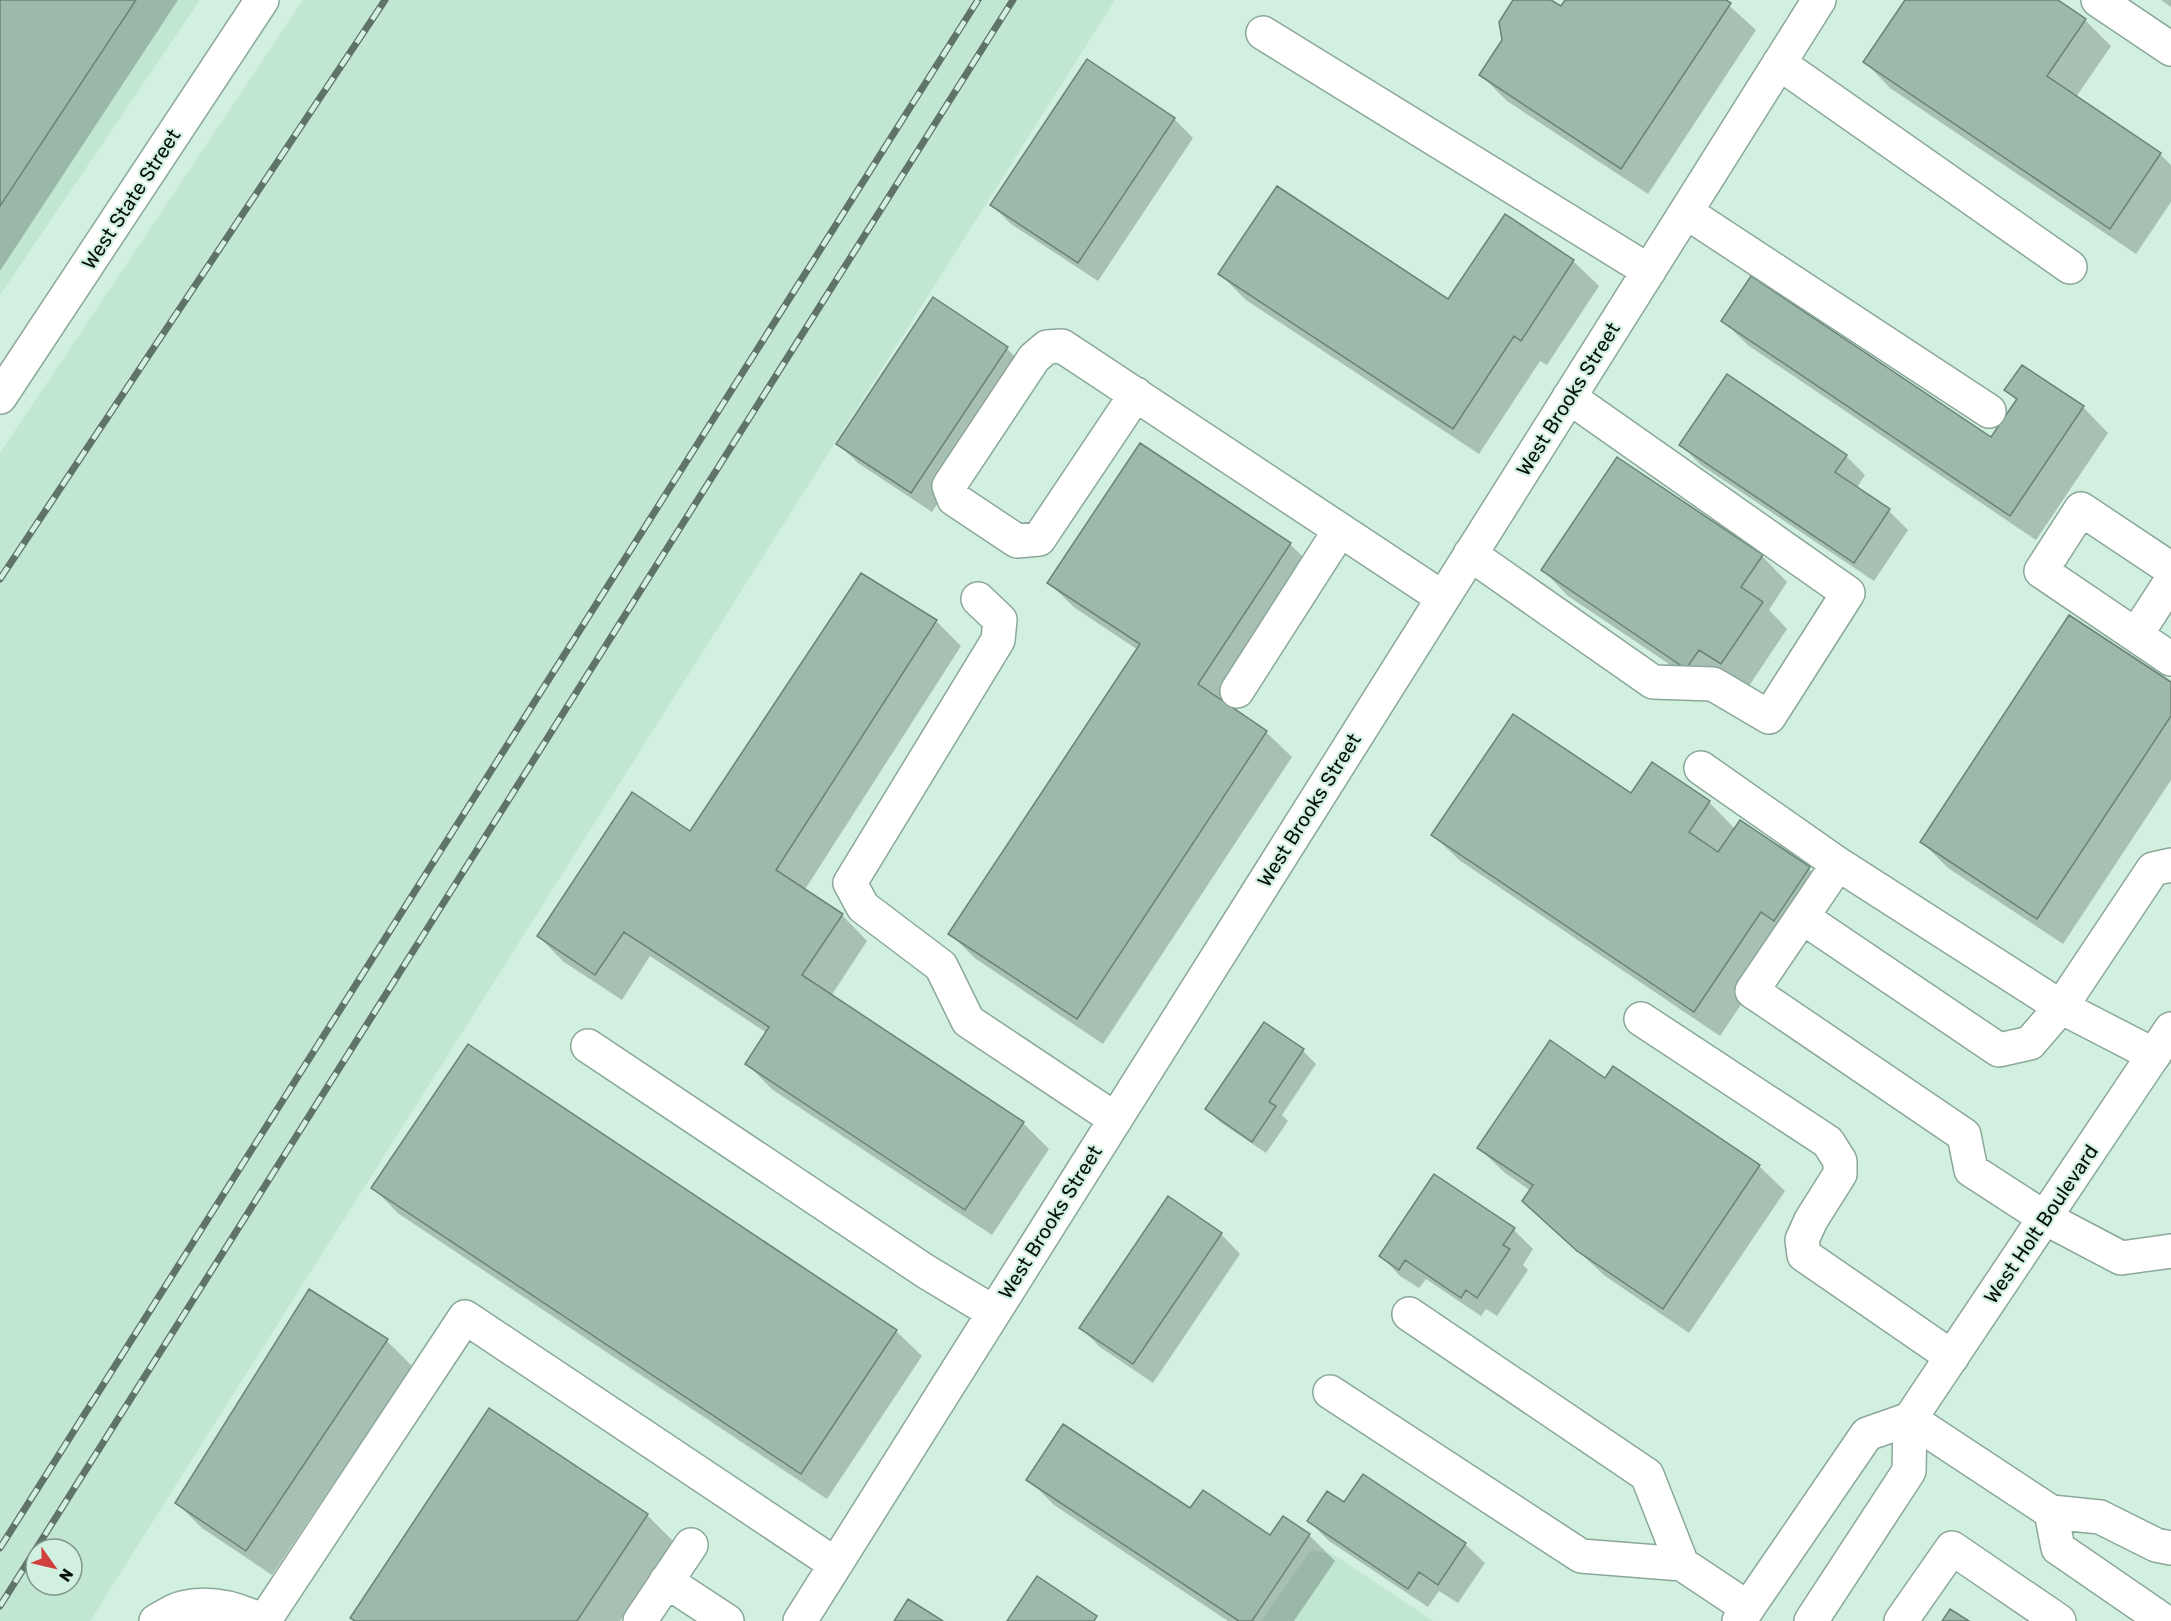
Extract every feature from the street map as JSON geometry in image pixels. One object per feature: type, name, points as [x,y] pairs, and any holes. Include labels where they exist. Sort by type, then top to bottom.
[{"type":"street","name":"West State Street","points":[[0,397],[262,0]]},
{"type":"street","points":[[2098,0],[2171,49]]},
{"type":"street","name":"West Brooks Street","points":[[800,1621],[1686,212],[1779,63],[1812,3]]},
{"type":"street","points":[[1263,33],[1649,271]]},
{"type":"street","points":[[1779,63],[2070,267]]},
{"type":"street","points":[[1686,212],[1989,411]]},
{"type":"street","points":[[1136,394],[1039,539],[1017,541],[954,500],[949,486],[1034,358],[1047,347],[1062,346],[1136,394],[1443,598]]},
{"type":"street","points":[[1470,554],[1653,682],[1713,684],[1769,717],[1837,610],[1848,592],[1569,397]]},
{"type":"street","points":[[2171,569],[2081,509],[2041,572],[2171,659]]},
{"type":"street","points":[[1237,691],[1340,530]]},
{"type":"street","points":[[2136,635],[2171,581]]},
{"type":"street","points":[[978,599],[1000,620],[998,640],[850,883],[863,907],[941,966],[968,1021],[1115,1119]]},
{"type":"street","points":[[1701,768],[1838,864],[2061,1007],[2162,1042]]},
{"type":"street","points":[[1838,864],[1752,991],[1964,1135],[1971,1170],[2045,1218],[2121,1258],[2171,1251]]},
{"type":"street","points":[[1802,917],[1999,1050],[2030,1043],[2061,1007],[2153,869],[2171,865]]},
{"type":"street","points":[[1641,1019],[1828,1142],[1840,1161],[1840,1174],[1811,1220],[1802,1240],[1804,1255],[1952,1357]]},
{"type":"street","name":"West Holt Boulevard","points":[[1910,1419],[2162,1042]]},
{"type":"street","points":[[588,1046],[924,1271],[993,1312]]},
{"type":"street","points":[[1409,1314],[1647,1475],[1682,1564],[1744,1615],[1868,1434],[1910,1419]]},
{"type":"street","points":[[156,1621],[181,1608],[212,1604],[247,1613],[263,1621],[465,1317],[835,1564]]},
{"type":"street","points":[[1330,1392],[1581,1556],[1682,1564]]},
{"type":"street","points":[[1910,1419],[2051,1512],[2100,1517],[2156,1545],[2171,1548]]},
{"type":"street","points":[[1811,1621],[1909,1471],[1910,1419]]},
{"type":"street","points":[[2051,1512],[2058,1548],[2164,1621]]},
{"type":"street","points":[[639,1621],[691,1545]]},
{"type":"street","points":[[1901,1621],[1952,1548],[2059,1621]]},
{"type":"street","points":[[666,1581],[727,1621]]},
{"type":"shaded area","points":[[0,0],[200,0],[0,295]]},
{"type":"shaded area","points":[[303,0],[1115,0],[90,1621],[0,1621],[0,453]]},
{"type":"shaded area","points":[[1311,1550],[1333,1554],[1433,1621],[1261,1621]]},
{"type":"building","points":[[0,0],[136,0],[0,206]]},
{"type":"building","points":[[1513,0],[1551,0],[1561,6],[1565,0],[1726,0],[1731,3],[1621,169],[1479,75],[1502,40],[1499,22]]},
{"type":"building","points":[[1905,0],[2058,0],[2086,19],[2047,76],[2161,153],[2110,229],[1863,62]]},
{"type":"building","points":[[1087,59],[1175,118],[1078,263],[990,205]]},
{"type":"building","points":[[1277,186],[1448,299],[1505,214],[1574,260],[1521,341],[1514,336],[1453,429],[1218,274]]},
{"type":"building","points":[[1751,276],[1991,437],[2017,399],[2004,390],[2022,365],[2084,406],[2010,516],[1721,321]]},
{"type":"building","points":[[933,297],[1008,347],[911,493],[836,444]]},
{"type":"building","points":[[1727,374],[1847,455],[1835,472],[1890,509],[1854,563],[1679,445]]},
{"type":"building","points":[[1140,443],[1291,543],[1198,684],[1267,731],[1077,1019],[948,934],[1140,644],[1047,583]]},
{"type":"building","points":[[1617,457],[1763,555],[1741,587],[1763,602],[1721,664],[1699,650],[1686,669],[1541,570]]},
{"type":"building","points":[[861,573],[937,620],[776,870],[843,914],[802,975],[1024,1122],[965,1210],[745,1064],[769,1027],[624,932],[595,975],[537,936],[632,792],[690,831]]},
{"type":"building","points":[[2069,615],[2171,682],[2171,716],[2037,919],[1920,842]]},
{"type":"building","points":[[1513,714],[1631,793],[1652,762],[1710,801],[1689,832],[1718,852],[1740,820],[1810,867],[1774,921],[1761,912],[1694,1012],[1431,835]]},
{"type":"building","points":[[1264,1022],[1304,1049],[1269,1102],[1276,1106],[1252,1142],[1205,1109]]},
{"type":"building","points":[[1550,1040],[1605,1078],[1613,1066],[1760,1165],[1663,1309],[1577,1251],[1522,1201],[1533,1185],[1477,1148]]},
{"type":"building","points":[[468,1044],[897,1330],[801,1474],[371,1188]]},
{"type":"building","points":[[1434,1174],[1515,1228],[1503,1245],[1510,1249],[1477,1298],[1466,1290],[1461,1298],[1405,1260],[1399,1270],[1379,1256]]},
{"type":"building","points":[[1168,1196],[1222,1233],[1133,1364],[1079,1328]]},
{"type":"building","points":[[309,1289],[388,1339],[246,1551],[175,1503]]},
{"type":"building","points":[[489,1408],[648,1514],[577,1621],[355,1621],[350,1618]]},
{"type":"building","points":[[1063,1424],[1190,1508],[1203,1490],[1270,1535],[1283,1516],[1310,1534],[1252,1621],[1239,1621],[1026,1480]]},
{"type":"building","points":[[1363,1474],[1466,1543],[1438,1585],[1419,1572],[1408,1589],[1307,1521],[1327,1491],[1344,1502]]},
{"type":"building","points":[[1037,1576],[1097,1616],[1094,1621],[1007,1621]]},
{"type":"building","points":[[908,1599],[943,1621],[894,1621]]},
{"type":"building","points":[[1950,1609],[1969,1621],[1942,1621]]},
{"type":"railway","points":[[0,579],[385,0]]},
{"type":"railway","points":[[0,1548],[978,0]]},
{"type":"railway","points":[[0,1606],[1013,0]]}]
